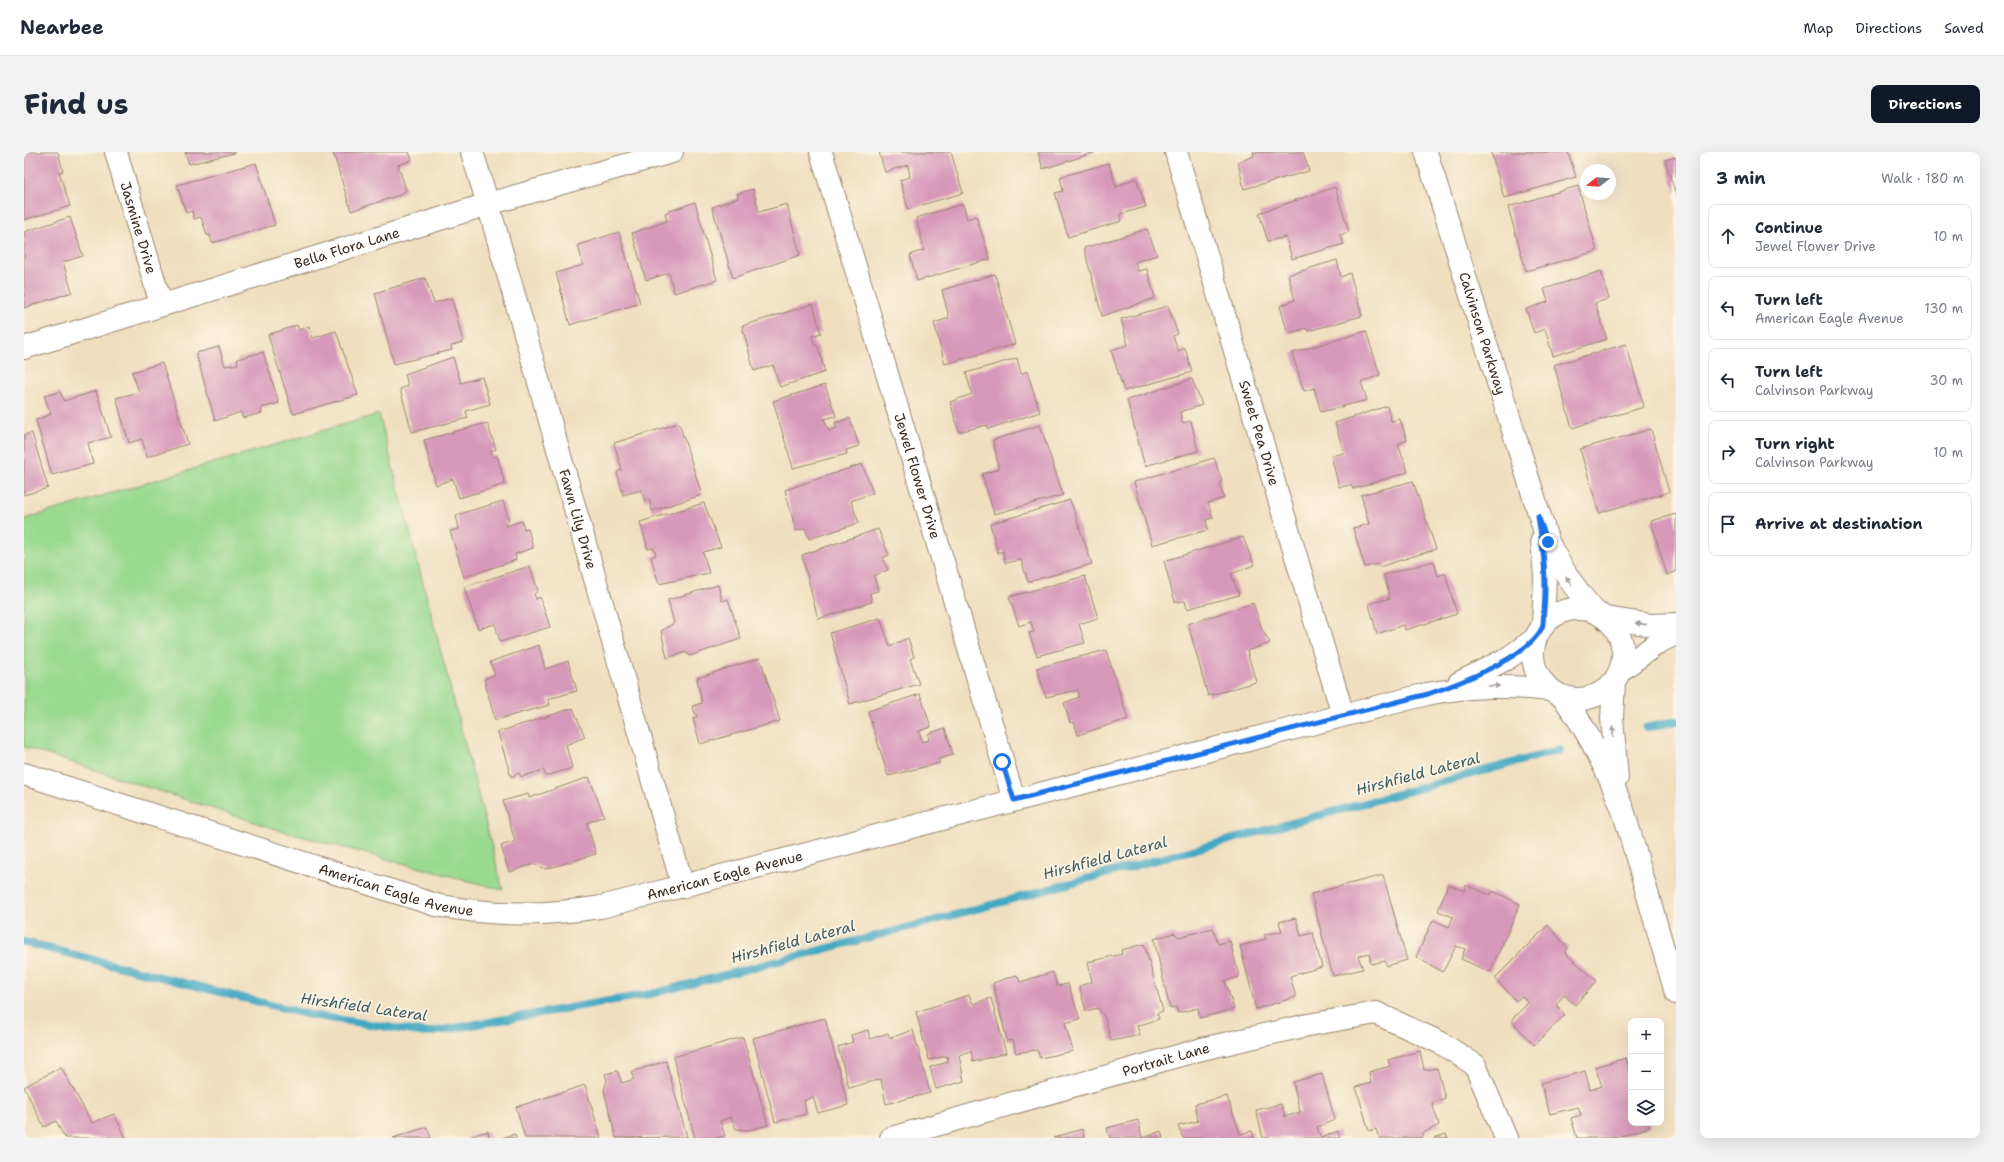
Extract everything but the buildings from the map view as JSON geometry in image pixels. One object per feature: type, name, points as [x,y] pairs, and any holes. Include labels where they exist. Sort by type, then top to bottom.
[{"type":"street","name":"Jasmine Drive","points":[[116,152],[161,304]]},
{"type":"street","name":"Fawn Lily Drive","points":[[472,152],[683,887]]},
{"type":"street","name":"Bella Flora Lane","points":[[24,348],[161,304],[488,204],[672,152]]},
{"type":"street","name":"Jewel Flower Drive","points":[[820,152],[1014,800]]},
{"type":"street","name":"Sweet Pea Drive","points":[[1176,152],[1343,715]]},
{"type":"street","name":"Calvinson Parkway","points":[[1426,152],[1538,516],[1548,542],[1560,566],[1576,590],[1600,615]]},
{"type":"street","name":"Calvinson Parkway","points":[[1538,516],[1543,546],[1545,577],[1539,633]]},
{"type":"street","points":[[1676,624],[1651,625],[1600,615],[1579,608],[1566,610],[1552,616],[1539,633],[1533,653],[1535,667],[1541,680],[1557,694],[1588,734],[1602,760],[1624,813],[1676,993]]},
{"type":"street","points":[[1600,615],[1616,628],[1622,641],[1624,656],[1618,676],[1612,718],[1614,754],[1624,813]]},
{"type":"street","name":"American Eagle Avenue","points":[[1428,694],[1479,674],[1508,658],[1539,633]]},
{"type":"street","points":[[1557,694],[1577,700],[1591,698],[1604,692],[1640,655],[1676,634]]},
{"type":"street","name":"American Eagle Avenue","points":[[24,774],[436,905],[472,912],[524,915],[570,912],[601,907],[683,887],[1014,800],[1428,694],[1483,686],[1517,686],[1557,694]]},
{"type":"street","name":"Portrait Lane","points":[[891,1138],[1202,1049],[1308,1025],[1376,1013],[1441,1043],[1475,1065],[1506,1138]]},
{"type":"green space","points":[[379,414],[503,890],[285,832],[24,747],[24,519]]},
{"type":"waterway","name":"Hirshfield Lateral","points":[[1646,728],[1676,721]]},
{"type":"waterway","name":"Hirshfield Lateral","points":[[24,942],[310,1015],[426,1033],[655,993],[906,928],[1560,750]]},
{"type":"route","points":[[1002,762],[1014,800],[1428,694],[1454,685],[1479,674],[1508,658],[1535,639],[1542,626],[1545,602],[1543,546],[1538,516],[1548,542]]}]
